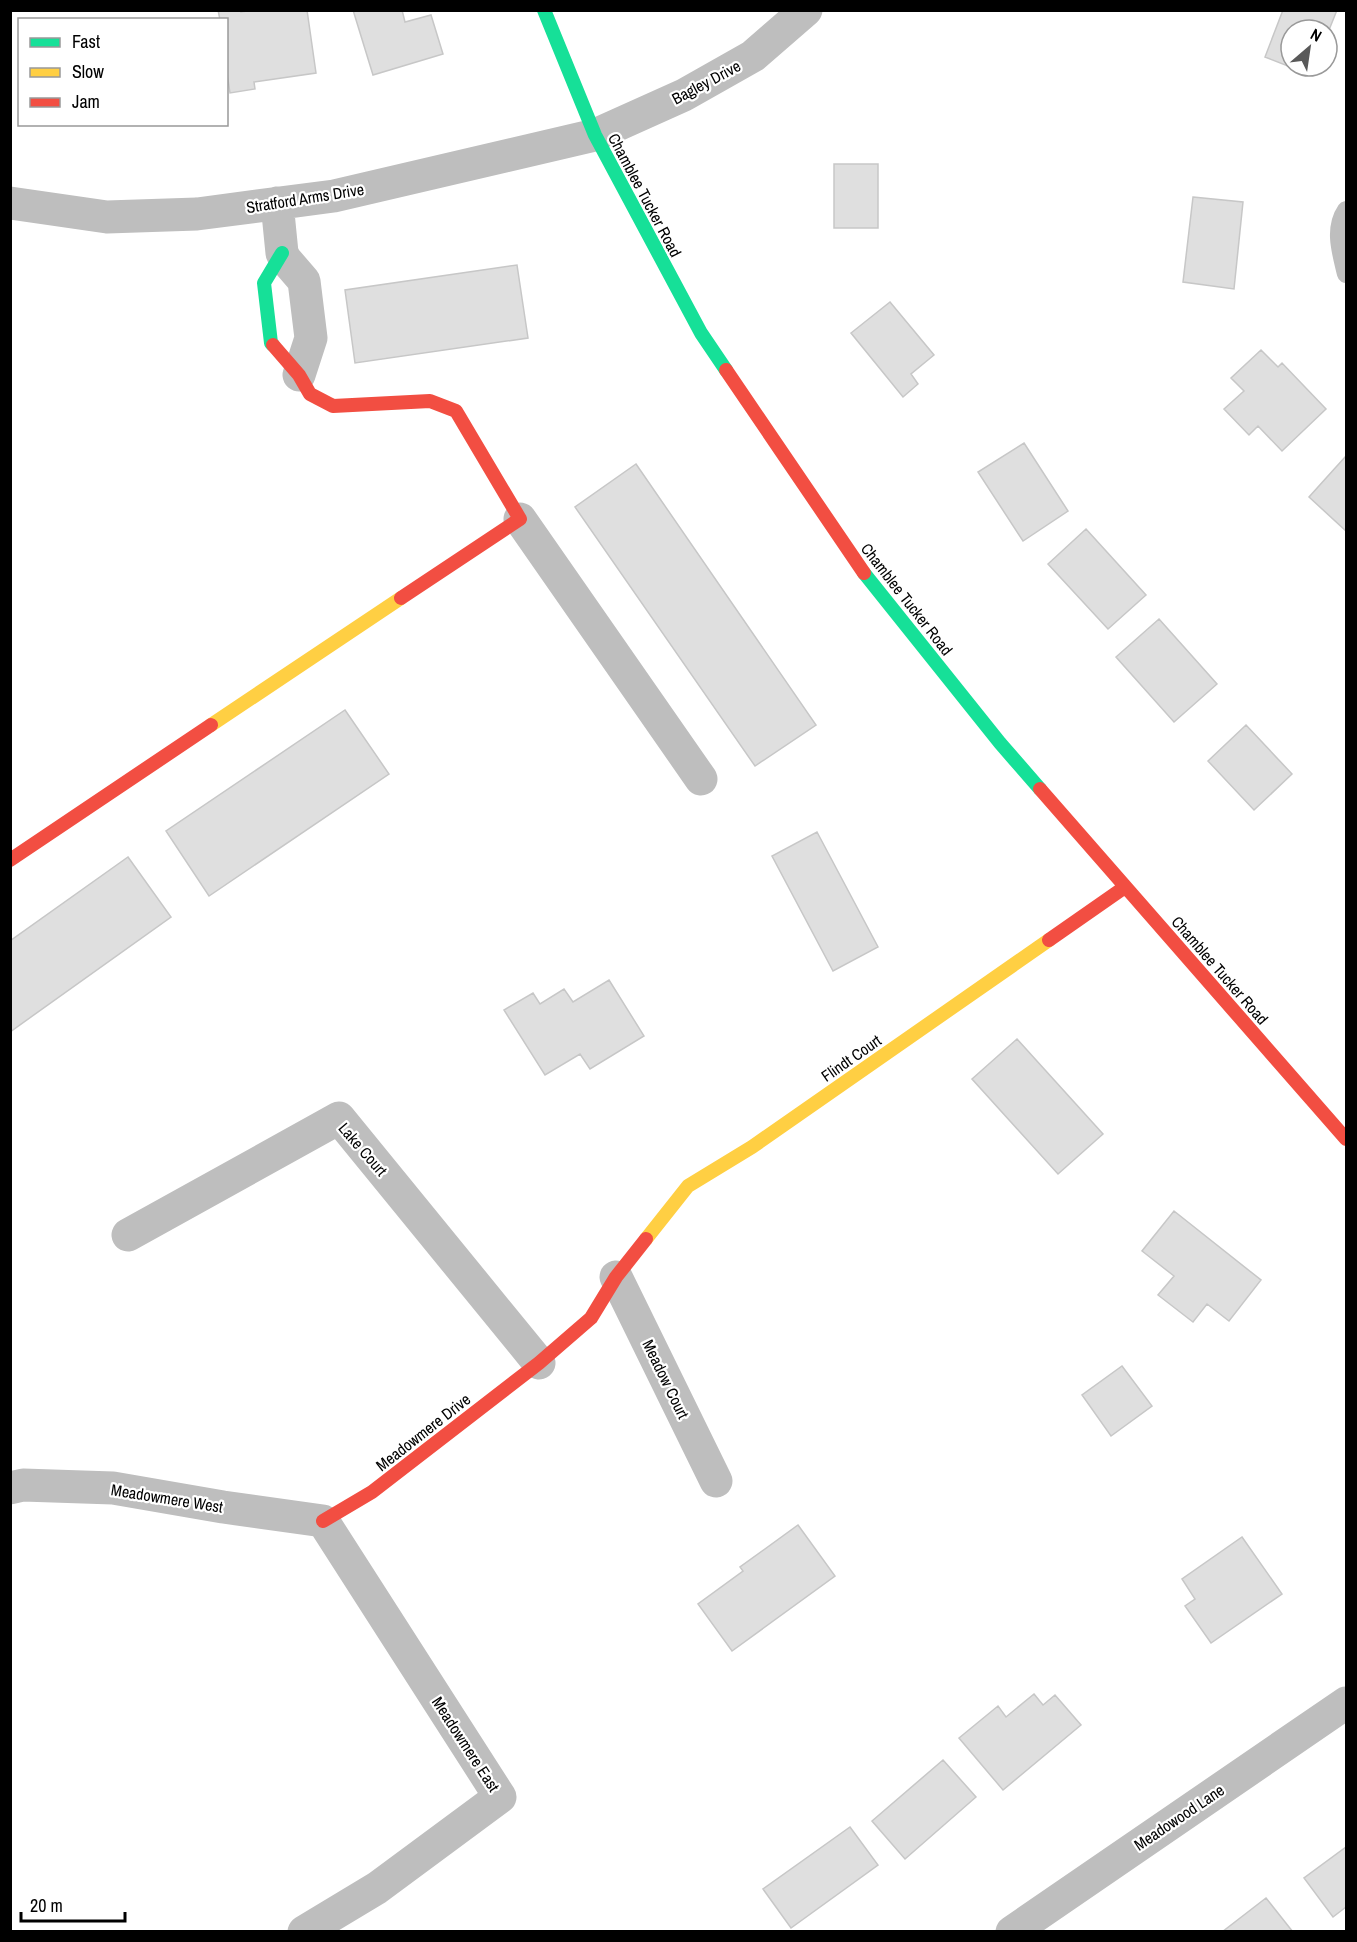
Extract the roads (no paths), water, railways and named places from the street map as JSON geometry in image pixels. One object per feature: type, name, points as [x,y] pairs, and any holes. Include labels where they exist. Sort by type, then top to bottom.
[{"type":"street","name":"Chamblee Tucker Road","points":[[544,10],[595,135],[701,333],[870,582],[1000,743],[1347,1139]]},
{"type":"street","name":"Bagley Drive","points":[[595,135],[684,95],[753,56],[806,10]]},
{"type":"street","name":"Stratford Arms Drive","points":[[10,202],[107,217],[197,214],[334,196],[595,135]]},
{"type":"street","points":[[277,203],[282,253],[304,281],[308,310],[311,338],[299,375]]},
{"type":"street","points":[[282,253],[264,283],[271,343],[299,375],[310,394],[333,406],[430,401],[456,411],[520,519],[701,779]]},
{"type":"street","points":[[268,314],[308,310]]},
{"type":"street","points":[[10,860],[520,519]]},
{"type":"street","name":"Flindt Court","points":[[539,1363],[591,1318],[616,1277],[688,1186],[752,1147],[1125,887]]},
{"type":"street","name":"Lake Court","points":[[128,1235],[339,1118],[539,1363]]},
{"type":"street","name":"Meadow Court","points":[[616,1277],[716,1481]]},
{"type":"street","name":"Meadowmere Drive","points":[[323,1521],[372,1492],[539,1363]]},
{"type":"street","name":"Meadowmere West","points":[[10,1488],[23,1485],[112,1488],[323,1521]]},
{"type":"street","name":"Meadowmere East","points":[[304,1932],[376,1888],[500,1797],[323,1521]]},
{"type":"street","name":"Meadowood Lane","points":[[1012,1932],[1347,1703]]},
{"type":"lane","points":[[1347,210],[1343,214],[1338,240],[1347,274]]}]
